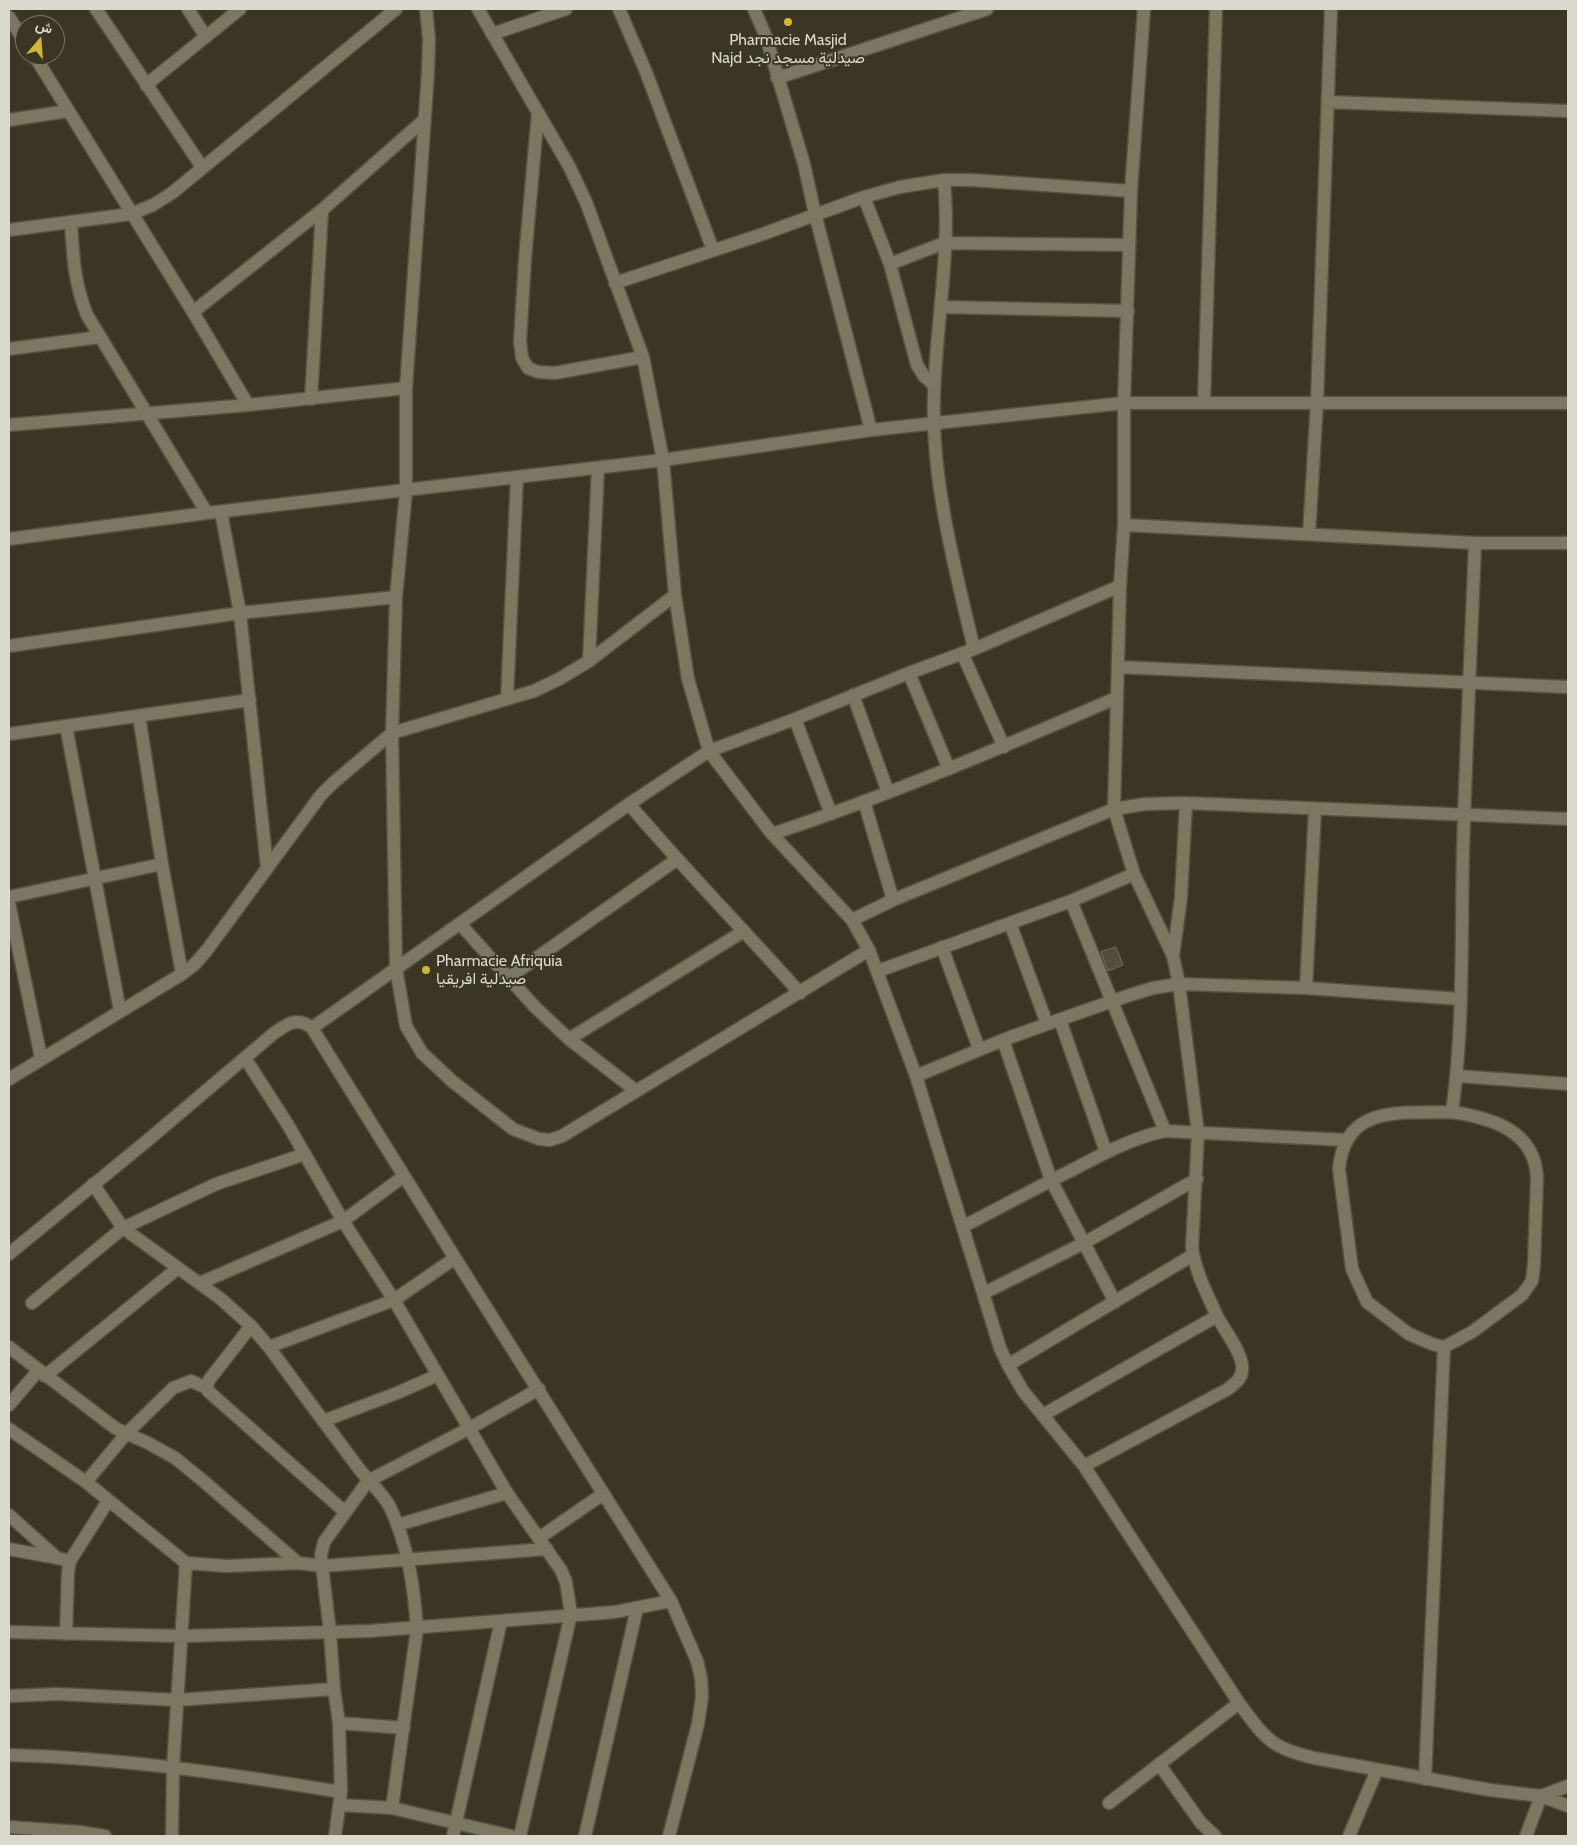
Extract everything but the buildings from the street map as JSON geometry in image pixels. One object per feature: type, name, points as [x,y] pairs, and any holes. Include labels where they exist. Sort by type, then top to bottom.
[{"type":"street","points":[[96,9],[202,167]]},
{"type":"street","points":[[188,9],[206,37]]},
{"type":"street","points":[[146,85],[240,9]]},
{"type":"street","points":[[9,230],[131,214],[153,205],[172,193],[396,9]]},
{"type":"street","points":[[426,9],[428,56],[406,388],[406,491],[396,597],[392,733],[396,968],[406,1026],[422,1053],[452,1081],[513,1129],[539,1139],[550,1140],[562,1136],[635,1090],[869,950]]},
{"type":"street","points":[[478,9],[569,166],[586,202],[643,357],[663,460],[675,595],[688,679],[709,751],[772,834],[852,920],[869,950],[916,1076],[964,1226],[1000,1348],[1008,1365],[1042,1415],[1084,1466],[1239,1703],[1257,1728],[1273,1745],[1292,1753],[1377,1770],[1490,1790],[1541,1796],[1568,1806]]},
{"type":"street","points":[[492,34],[566,9]]},
{"type":"street","points":[[619,9],[650,81],[713,250]]},
{"type":"street","points":[[754,9],[766,37],[804,164],[815,214],[871,430]]},
{"type":"street","points":[[777,78],[987,9]]},
{"type":"street","points":[[1084,1466],[1228,1389],[1237,1382],[1242,1371],[1240,1358],[1217,1316],[1194,1262],[1192,1247],[1198,1133],[1179,984],[1172,956],[1134,874],[1114,809],[1116,698],[1124,524],[1124,403],[1131,191],[1144,9]]},
{"type":"street","points":[[1204,402],[1216,9]]},
{"type":"street","points":[[1309,534],[1331,9]]},
{"type":"street","points":[[40,65],[193,312],[248,405]]},
{"type":"street","points":[[1328,102],[1568,111]]},
{"type":"street","points":[[9,120],[68,111]]},
{"type":"street","points":[[538,112],[525,258],[520,341],[522,358],[528,368],[538,372],[555,372],[643,357]]},
{"type":"street","points":[[193,312],[322,210],[424,121]]},
{"type":"street","points":[[615,283],[763,234],[864,197],[900,187],[944,180],[971,180],[1131,191]]},
{"type":"street","points":[[944,180],[946,219],[934,385],[934,424],[948,537],[968,651],[1004,747]]},
{"type":"street","points":[[864,197],[890,264],[917,365],[924,376],[934,385]]},
{"type":"street","points":[[311,399],[322,210]]},
{"type":"street","points":[[71,222],[74,276],[78,294],[87,315],[207,513]]},
{"type":"street","points":[[890,264],[944,243],[1130,245]]},
{"type":"street","points":[[940,307],[1128,311]]},
{"type":"street","points":[[9,349],[100,337]]},
{"type":"street","points":[[9,425],[248,405],[406,388]]},
{"type":"street","points":[[9,539],[207,513],[663,460],[871,430],[1124,403],[1568,403]]},
{"type":"street","points":[[589,661],[598,468]]},
{"type":"street","points":[[507,699],[516,477]]},
{"type":"street","points":[[221,512],[240,613],[267,867]]},
{"type":"street","points":[[1124,524],[1475,543],[1568,543]]},
{"type":"street","points":[[1452,1112],[1457,1076],[1464,814],[1475,543]]},
{"type":"street","points":[[312,1028],[629,804],[709,751],[968,651],[1120,586]]},
{"type":"street","points":[[9,1079],[182,974],[195,964],[208,950],[309,810],[332,783],[392,733],[534,691],[559,679],[589,661],[675,595]]},
{"type":"street","points":[[9,646],[240,613],[396,597]]},
{"type":"street","points":[[1118,666],[1568,687]]},
{"type":"street","points":[[909,673],[949,770]]},
{"type":"street","points":[[853,695],[888,792]]},
{"type":"street","points":[[772,834],[949,770],[1116,698]]},
{"type":"street","points":[[9,734],[250,700]]},
{"type":"street","points":[[139,716],[162,864],[182,974]]},
{"type":"street","points":[[795,719],[831,814]]},
{"type":"street","points":[[66,726],[120,1010]]},
{"type":"street","points":[[864,801],[893,900]]},
{"type":"street","points":[[852,920],[893,900],[1114,809],[1145,804],[1186,803],[1568,819]]},
{"type":"street","points":[[1172,956],[1180,897],[1186,803]]},
{"type":"street","points":[[629,804],[676,860],[800,993]]},
{"type":"street","points":[[1306,988],[1315,808]]},
{"type":"street","points":[[508,978],[676,860]]},
{"type":"street","points":[[9,897],[162,864]]},
{"type":"street","points":[[878,971],[1071,901],[1134,874]]},
{"type":"street","points":[[1071,901],[1111,1002],[1166,1131]]},
{"type":"street","points":[[9,903],[41,1058]]},
{"type":"street","points":[[1010,923],[1047,1024]]},
{"type":"street","points":[[460,924],[534,1007],[569,1039],[635,1090]]},
{"type":"street","points":[[569,1039],[744,931]]},
{"type":"street","points":[[942,947],[979,1049]]},
{"type":"street","points":[[916,1076],[979,1049],[1047,1024],[1153,988],[1179,984],[1306,988],[1460,998]]},
{"type":"street","points":[[1060,1020],[1106,1152]]},
{"type":"street","points":[[9,1254],[273,1034],[291,1023],[302,1022],[312,1028],[671,1601],[697,1661],[701,1678],[702,1697],[698,1724],[668,1836]]},
{"type":"street","points":[[1003,1040],[1051,1180],[1114,1302]]},
{"type":"street","points":[[245,1058],[278,1108],[343,1221],[394,1300],[507,1493],[548,1549],[566,1582],[571,1614],[520,1836]]},
{"type":"street","points":[[1457,1076],[1568,1084]]},
{"type":"street","points":[[1452,1112],[1480,1117],[1501,1124],[1519,1136],[1530,1150],[1536,1164],[1535,1246],[1532,1281],[1522,1295],[1472,1332],[1444,1347],[1409,1334],[1367,1302],[1352,1269],[1340,1178],[1340,1155],[1346,1140],[1356,1127],[1366,1120],[1379,1115],[1452,1112]]},
{"type":"street","points":[[964,1226],[1106,1152],[1133,1140],[1166,1131],[1346,1140]]},
{"type":"street","points":[[32,1303],[123,1228],[216,1184],[305,1154]]},
{"type":"street","points":[[200,1283],[343,1221],[404,1176]]},
{"type":"street","points":[[984,1293],[1084,1243],[1197,1179]]},
{"type":"street","points":[[93,1184],[123,1228],[200,1283],[251,1326],[269,1347],[368,1481],[389,1506],[397,1524],[408,1560],[415,1599],[417,1629],[392,1808]]},
{"type":"street","points":[[1008,1365],[1193,1255]]},
{"type":"street","points":[[269,1347],[394,1300],[455,1258]]},
{"type":"street","points":[[9,1404],[42,1374],[178,1268]]},
{"type":"street","points":[[1042,1415],[1217,1316]]},
{"type":"street","points":[[207,1388],[209,1380],[251,1326]]},
{"type":"street","points":[[9,1347],[115,1428],[175,1458],[201,1478],[298,1563]]},
{"type":"street","points":[[1425,1779],[1444,1347]]},
{"type":"street","points":[[323,1421],[438,1375]]},
{"type":"street","points":[[86,1482],[126,1434],[174,1388],[191,1381],[207,1388],[210,1394],[345,1512]]},
{"type":"street","points":[[336,1836],[341,1792],[339,1723],[321,1556],[324,1542],[368,1481],[470,1428],[539,1389]]},
{"type":"street","points":[[9,1429],[86,1482],[186,1563],[226,1566],[298,1563],[322,1566],[548,1549]]},
{"type":"street","points":[[397,1524],[507,1493]]},
{"type":"street","points":[[539,1538],[603,1494]]},
{"type":"street","points":[[66,1634],[70,1561],[108,1501]]},
{"type":"street","points":[[9,1515],[57,1558]]},
{"type":"street","points":[[9,1549],[70,1561]]},
{"type":"street","points":[[172,1836],[173,1767],[186,1563]]},
{"type":"street","points":[[9,1632],[181,1636],[417,1629],[501,1620],[615,1612],[671,1601]]},
{"type":"street","points":[[585,1836],[637,1608]]},
{"type":"street","points":[[453,1836],[501,1620]]},
{"type":"street","points":[[9,1696],[58,1694],[177,1700],[334,1689]]},
{"type":"street","points":[[1109,1803],[1239,1703]]},
{"type":"street","points":[[339,1723],[404,1728]]},
{"type":"street","points":[[9,1755],[72,1758],[173,1767],[260,1778],[341,1792]]},
{"type":"street","points":[[1159,1764],[1202,1823],[1215,1836]]},
{"type":"street","points":[[1348,1836],[1377,1770]]},
{"type":"street","points":[[1526,1836],[1541,1796],[1568,1786]]},
{"type":"street","points":[[340,1805],[392,1808],[510,1836]]},
{"type":"street","points":[[9,1827],[80,1832],[105,1836]]},
{"type":"place","name":"Pharmacie Masjid Najd صيدلية مسجد نجد","points":[[788,22]]},
{"type":"place","name":"Pharmacie Afriquia صيدلية افريقيا","points":[[426,970]]}]
